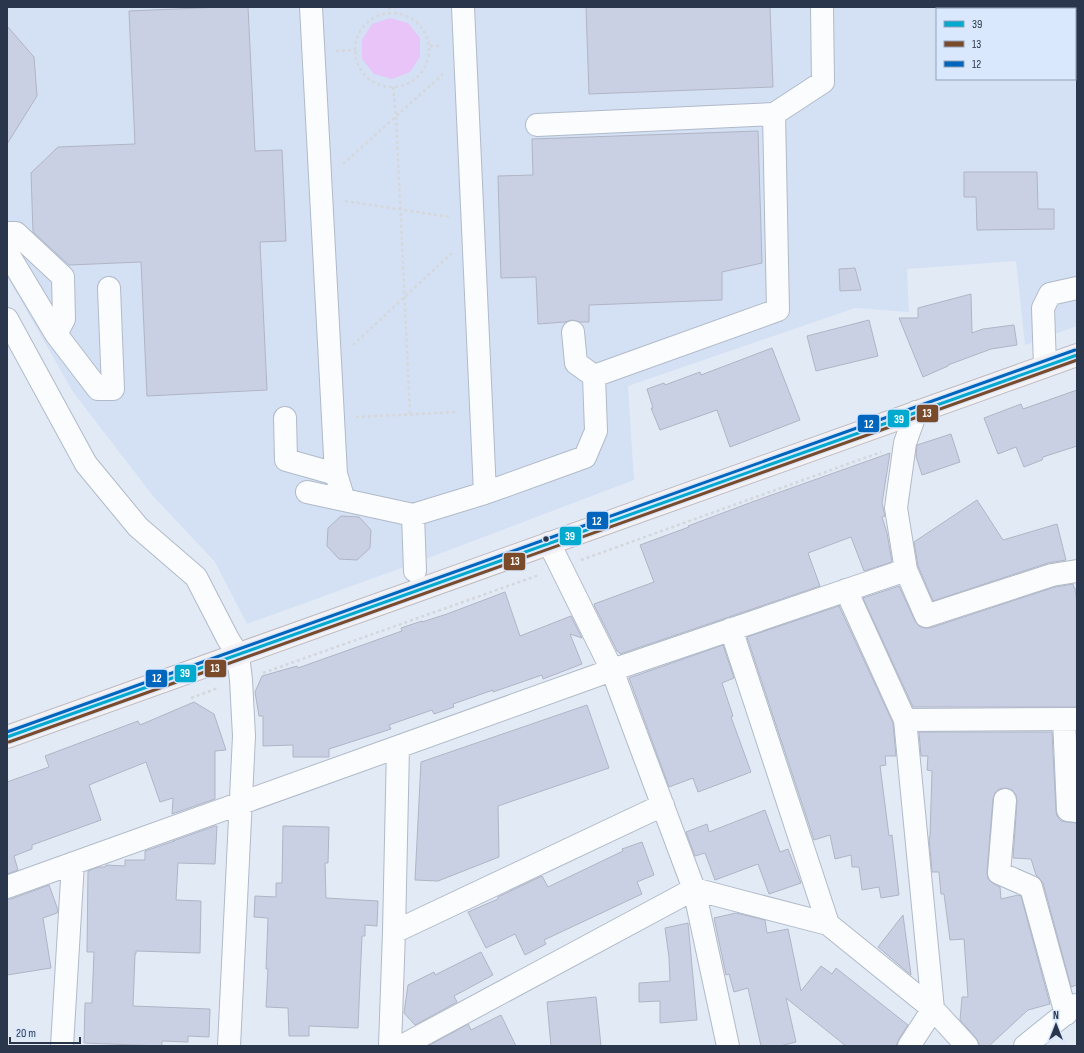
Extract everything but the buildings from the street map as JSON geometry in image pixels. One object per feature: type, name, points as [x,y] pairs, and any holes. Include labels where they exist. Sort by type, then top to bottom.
[{"type":"main road","points":[[7,737],[1077,355]]},
{"type":"street","points":[[311,7],[336,474],[344,500]]},
{"type":"street","points":[[463,7],[485,493]]},
{"type":"street","points":[[537,125],[774,114],[823,82],[822,7]]},
{"type":"street","points":[[594,376],[778,310],[774,114]]},
{"type":"street","points":[[7,233],[16,233],[64,278],[64,319],[56,334]]},
{"type":"street","points":[[7,252],[56,334],[98,389],[113,389],[109,288]]},
{"type":"street","points":[[1045,366],[1043,308],[1050,294],[1077,288]]},
{"type":"street","points":[[7,319],[86,464],[138,527],[196,577],[228,639],[238,655],[244,736],[228,1046]]},
{"type":"street","points":[[573,332],[576,363],[594,376]]},
{"type":"street","points":[[307,492],[413,515],[485,493],[585,457],[596,431],[594,376]]},
{"type":"street","points":[[916,412],[905,443],[896,508],[906,570],[926,616],[1052,575],[1077,572]]},
{"type":"street","points":[[285,418],[286,460],[336,474]]},
{"type":"street","points":[[413,515],[415,571]]},
{"type":"street","points":[[550,543],[612,670],[694,888],[728,1046]]},
{"type":"street","points":[[7,886],[612,670],[906,570]]},
{"type":"street","points":[[846,590],[905,720],[933,1009],[909,1046]]},
{"type":"street","points":[[731,629],[828,924]]},
{"type":"street","points":[[905,720],[1070,719],[1068,810],[1077,810]]},
{"type":"street","points":[[390,1046],[398,747]]},
{"type":"street","points":[[1005,800],[1000,873],[1031,887],[1071,1009],[1025,1046]]},
{"type":"street","points":[[394,932],[663,805]]},
{"type":"street","points":[[62,1046],[73,863]]},
{"type":"street","points":[[402,1046],[694,888],[828,924],[933,1009],[967,1046]]},
{"type":"path","points":[[389,7],[390,12]]},
{"type":"path","points":[[390,12],[408,16],[423,28],[430,46],[426,66],[413,81],[393,87],[374,83],[359,70],[354,50],[358,32],[371,18],[390,12]]},
{"type":"path","points":[[321,191],[396,116],[465,53]]},
{"type":"path","points":[[393,87],[396,116],[410,414]]},
{"type":"path","points":[[321,191],[473,227]]},
{"type":"path","points":[[330,365],[405,296],[473,227]]},
{"type":"path","points":[[333,418],[481,411]]},
{"type":"shaded area","points":[[7,7],[1077,7],[1077,326],[1025,345],[1016,261],[907,269],[909,312],[855,308],[628,386],[634,480],[415,563],[247,624],[215,562],[153,496],[73,392],[7,276]]},
{"type":"shaded area","points":[[390,18],[408,23],[420,38],[420,57],[410,72],[392,79],[374,74],[362,59],[362,40],[372,24]]},
{"type":"transit line","name":"12","points":[[7,732],[1075,350]]},
{"type":"transit line","name":"39","points":[[7,737],[1077,355]]},
{"type":"transit line","name":"13","points":[[9,742],[1077,360]]}]
